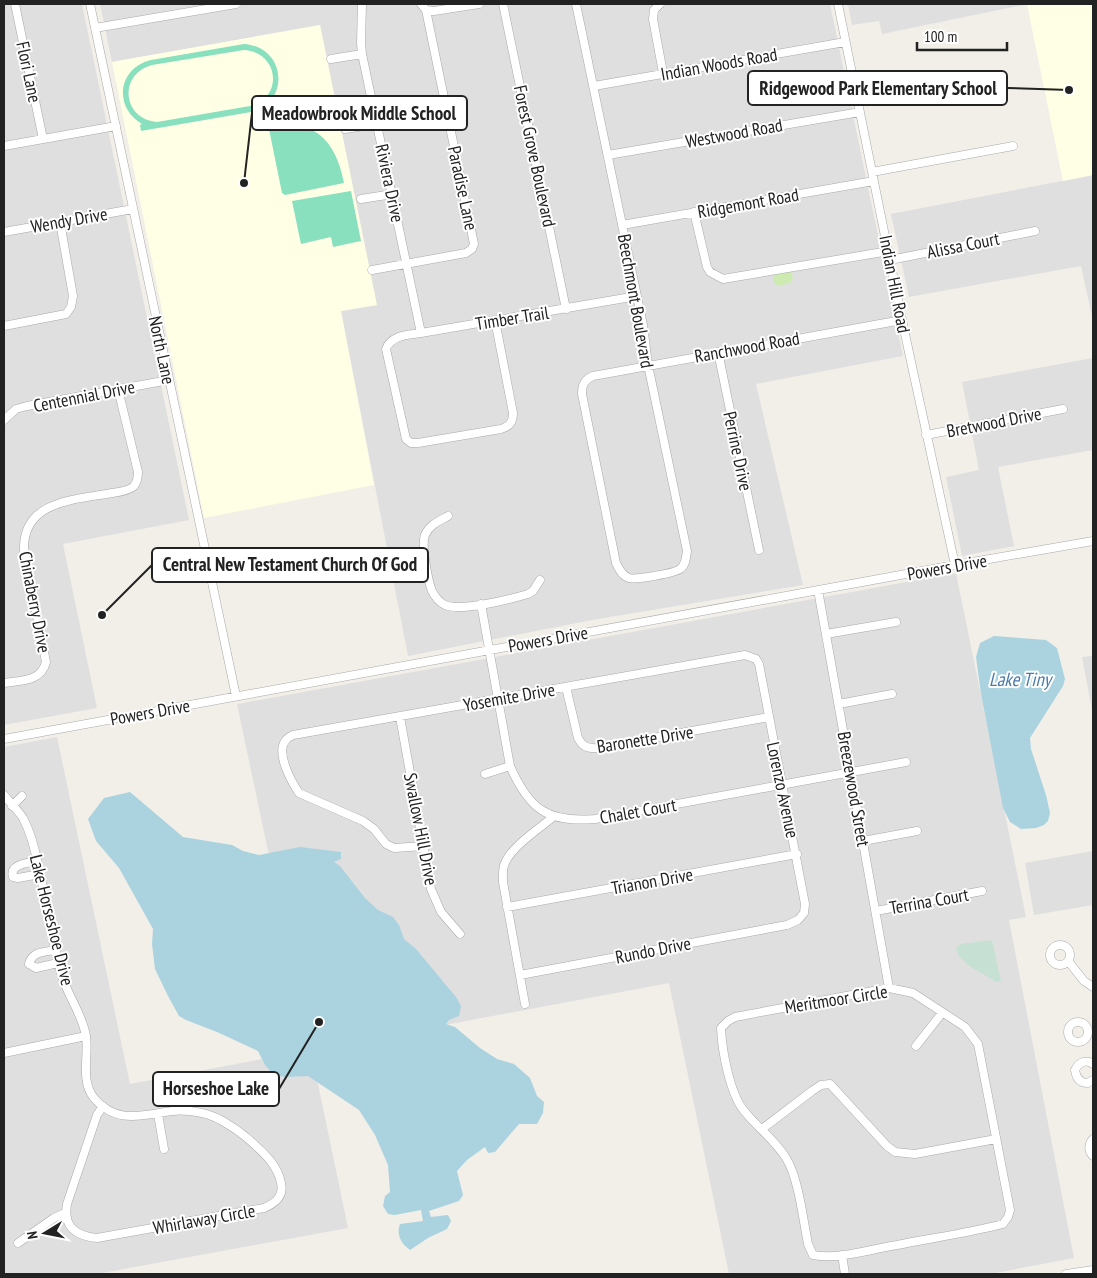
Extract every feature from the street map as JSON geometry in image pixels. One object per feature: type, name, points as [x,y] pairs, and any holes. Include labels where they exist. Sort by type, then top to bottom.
[{"type":"street","name":"Flori Lane","points":[[15,4],[43,139]]},
{"type":"street","name":"North Lane","points":[[90,4],[236,696]]},
{"type":"street","points":[[95,28],[236,4]]},
{"type":"street","name":"Riviera Drive","points":[[362,4],[360,43],[421,333]]},
{"type":"street","points":[[424,7],[440,11],[479,4]]},
{"type":"street","name":"Forest Grove Boulevard","points":[[503,4],[566,309]]},
{"type":"street","name":"Beechmont Boulevard","points":[[576,4],[643,325],[648,366],[687,551],[686,562],[682,569],[654,575]]},
{"type":"street","name":"Indian Hill Road","points":[[838,4],[926,435],[955,564]]},
{"type":"street","points":[[658,5],[653,19],[663,73]]},
{"type":"street","name":"Paradise Lane","points":[[406,264],[462,254],[472,249],[474,240],[424,7]]},
{"type":"street","name":"Indian Woods Road","points":[[594,86],[845,42]]},
{"type":"street","points":[[331,59],[362,54]]},
{"type":"street","name":"Westwood Road","points":[[608,155],[860,112]]},
{"type":"street","points":[[345,129],[377,124]]},
{"type":"street","points":[[4,146],[116,126]]},
{"type":"street","points":[[872,172],[1013,146]]},
{"type":"street","name":"Ridgemont Road","points":[[622,225],[874,181]]},
{"type":"street","points":[[361,199],[393,194]]},
{"type":"street","name":"Wendy Drive","points":[[4,232],[134,209]]},
{"type":"street","points":[[694,212],[707,267],[710,272],[723,279],[889,255]]},
{"type":"street","points":[[4,326],[66,314],[71,307],[73,296],[60,222]]},
{"type":"street","name":"Alissa Court","points":[[889,255],[1035,231]]},
{"type":"street","points":[[372,270],[406,264]]},
{"type":"street","name":"Timber Trail","points":[[495,320],[513,420],[508,426],[501,429],[411,443],[406,439],[403,432],[386,349],[388,343],[393,338],[495,320],[566,309],[637,296]]},
{"type":"street","name":"Ranchwood Road","points":[[654,575],[628,578],[620,572],[616,564],[582,394],[582,386],[586,379],[593,376],[718,352],[902,320]]},
{"type":"street","name":"Perrine Drive","points":[[718,352],[759,550]]},
{"type":"street","name":"Centennial Drive","points":[[4,420],[16,410],[27,406],[169,380]]},
{"type":"street","name":"Chinaberry Drive","points":[[4,683],[40,675],[44,670],[46,662],[23,540],[37,514],[47,507],[121,492],[133,487],[138,480],[138,472],[118,389]]},
{"type":"street","name":"Bretwood Drive","points":[[926,435],[1063,409]]},
{"type":"street","points":[[448,516],[429,527],[424,536],[424,552],[432,590],[437,600],[446,605],[462,607],[482,604],[528,594],[533,591],[540,580]]},
{"type":"street","name":"Powers Drive","points":[[4,739],[955,564],[1093,541]]},
{"type":"street","name":"Breezewood Street","points":[[818,590],[889,988]]},
{"type":"street","name":"Chalet Court","points":[[482,604],[510,766],[519,787],[531,803],[554,817],[574,821],[595,819],[906,762]]},
{"type":"street","points":[[826,634],[896,622]]},
{"type":"street","name":"Yosemite Drive","points":[[424,846],[394,848],[386,844],[374,829],[363,821],[299,793],[285,766],[282,749],[286,739],[293,735],[745,655]]},
{"type":"street","name":"Lorenzo Avenue","points":[[745,655],[756,660],[759,664],[805,904],[804,913],[798,920],[787,925]]},
{"type":"street","name":"Baronette Drive","points":[[566,687],[578,738],[589,749],[768,717]]},
{"type":"street","points":[[839,704],[892,694]]},
{"type":"street","name":"Swallow Hill Drive","points":[[400,717],[431,889],[441,912],[460,934]]},
{"type":"street","points":[[485,774],[510,766]]},
{"type":"street","name":"Lake Horseshoe Drive","points":[[4,795],[22,816],[30,834],[58,963],[65,985],[80,1014],[86,1036],[86,1081],[94,1097],[103,1106]]},
{"type":"street","points":[[12,806],[22,796]]},
{"type":"street","points":[[525,1004],[502,872],[505,862],[512,852],[554,817]]},
{"type":"street","points":[[863,841],[917,831]]},
{"type":"street","name":"Trianon Drive","points":[[507,908],[796,854]]},
{"type":"street","points":[[37,861],[16,866],[12,869],[11,873],[13,877],[18,878],[40,874]]},
{"type":"street","name":"Terrina Court","points":[[876,911],[982,891]]},
{"type":"street","name":"Rundo Drive","points":[[520,975],[787,925]]},
{"type":"street","points":[[56,950],[35,954],[30,958],[29,964],[36,968],[58,963]]},
{"type":"street","points":[[1068,961],[1084,981],[1093,987]]},
{"type":"street","name":"Meritmoor Circle","points":[[889,988],[913,993],[965,1027],[978,1044],[1010,1210],[1003,1224],[842,1255],[813,1255],[808,1244],[794,1174],[786,1158],[737,1101],[732,1088],[722,1038],[722,1028],[728,1021],[745,1015],[889,988]]},
{"type":"street","points":[[916,1046],[942,1013]]},
{"type":"street","points":[[4,1053],[86,1036]]},
{"type":"street","points":[[1093,1064],[1084,1061],[1075,1070],[1080,1081],[1088,1083],[1093,1080]]},
{"type":"street","points":[[762,1129],[821,1085],[830,1084],[887,1146],[896,1152],[915,1154],[996,1139]]},
{"type":"street","points":[[18,1243],[54,1218],[65,1213],[68,1198],[97,1115],[103,1106]]},
{"type":"street","name":"Whirlaway Circle","points":[[65,1213],[68,1223],[74,1230],[84,1237],[97,1238],[264,1208],[274,1204],[280,1197],[282,1188],[274,1165],[246,1136],[215,1117],[204,1113],[172,1111],[127,1117],[114,1114],[103,1106]]},
{"type":"street","points":[[158,1114],[164,1149]]},
{"type":"street","points":[[1093,1139],[1090,1145],[1093,1156]]},
{"type":"street","points":[[842,1255],[846,1274]]},
{"type":"street","points":[[1066,1274],[1093,1270]]},
{"type":"shaded area","points":[[4,4],[82,4],[189,520],[63,544],[97,708],[4,725]]},
{"type":"shaded area","points":[[100,4],[830,4],[903,356],[756,384],[803,585],[592,620],[408,656],[341,311],[376,305],[320,25],[112,62]]},
{"type":"shaded area","points":[[848,4],[1028,4],[882,34],[879,21],[852,25]]},
{"type":"shaded area","points":[[1027,4],[1093,4],[1093,175],[1063,181]]},
{"type":"shaded area","points":[[320,25],[377,305],[341,311],[374,485],[204,518],[112,62]]},
{"type":"shaded area","points":[[1093,175],[1093,321],[1081,266],[909,297],[891,214]]},
{"type":"shaded area","points":[[1093,358],[1093,450],[998,467],[1014,546],[962,556],[946,477],[979,470],[962,382]]},
{"type":"shaded area","points":[[956,573],[1026,917],[1009,920],[1074,1258],[990,1274],[729,1274],[669,983],[311,1050],[348,1228],[97,1274],[4,1274],[4,747],[57,737],[130,1084],[310,1050],[237,704]]},
{"type":"shaded area","points":[[1093,656],[1093,715],[1082,657]]},
{"type":"shaded area","points":[[1093,851],[1093,905],[1034,915],[1025,863]]},
{"type":"shaded area","points":[[992,940],[1001,981],[996,982],[967,964],[958,954],[956,948],[961,944]]},
{"type":"green space","points":[[244,44],[258,47],[268,54],[275,64],[278,75],[277,87],[273,98],[264,106],[251,112],[141,131],[140,125],[142,124],[133,117],[127,108],[123,98],[123,89],[126,79],[132,71],[140,64],[151,60]],"holes":[[[244,50],[256,53],[264,58],[270,66],[273,76],[272,85],[268,94],[261,101],[250,106],[157,122],[145,119],[131,105],[129,86],[141,70],[152,65]]]},
{"type":"green space","points":[[285,125],[298,126],[319,134],[333,150],[338,160],[344,183],[285,195],[282,193],[269,129]]},
{"type":"green space","points":[[351,191],[361,241],[333,247],[331,237],[301,244],[292,201]]},
{"type":"green space","points":[[791,271],[793,278],[790,283],[778,286],[774,282],[773,275]]},
{"type":"water","name":"Lake Tiny","points":[[994,636],[1046,640],[1057,648],[1065,679],[1063,686],[1030,738],[1031,749],[1050,813],[1048,821],[1036,828],[1021,829],[1010,822],[1003,808],[981,694],[976,657],[980,643]]},
{"type":"water","points":[[130,792],[183,837],[232,845],[243,851],[259,855],[300,847],[341,852],[341,859],[334,862],[340,866],[365,898],[378,910],[393,917],[399,925],[404,939],[416,949],[456,997],[461,1006],[459,1016],[449,1020],[446,1024],[455,1027],[480,1048],[497,1059],[514,1064],[530,1078],[537,1096],[544,1102],[543,1113],[537,1124],[519,1124],[495,1152],[488,1153],[485,1147],[467,1160],[457,1171],[463,1195],[459,1201],[429,1211],[431,1217],[448,1215],[451,1221],[447,1229],[428,1238],[410,1250],[407,1248],[399,1235],[400,1224],[423,1221],[421,1210],[395,1215],[388,1214],[383,1206],[385,1196],[390,1192],[388,1165],[375,1135],[359,1110],[308,1076],[285,1077],[274,1075],[265,1065],[258,1051],[179,1016],[155,969],[152,944],[153,929],[119,868],[96,841],[88,819],[104,798]]},
{"type":"place","name":"Ridgewood Park Elementary School","points":[[1069,90]]},
{"type":"place","name":"Meadowbrook Middle School","points":[[244,183]]},
{"type":"place","name":"Central New Testament Church Of God","points":[[102,615]]},
{"type":"place","name":"Horseshoe Lake","points":[[319,1022]]}]
